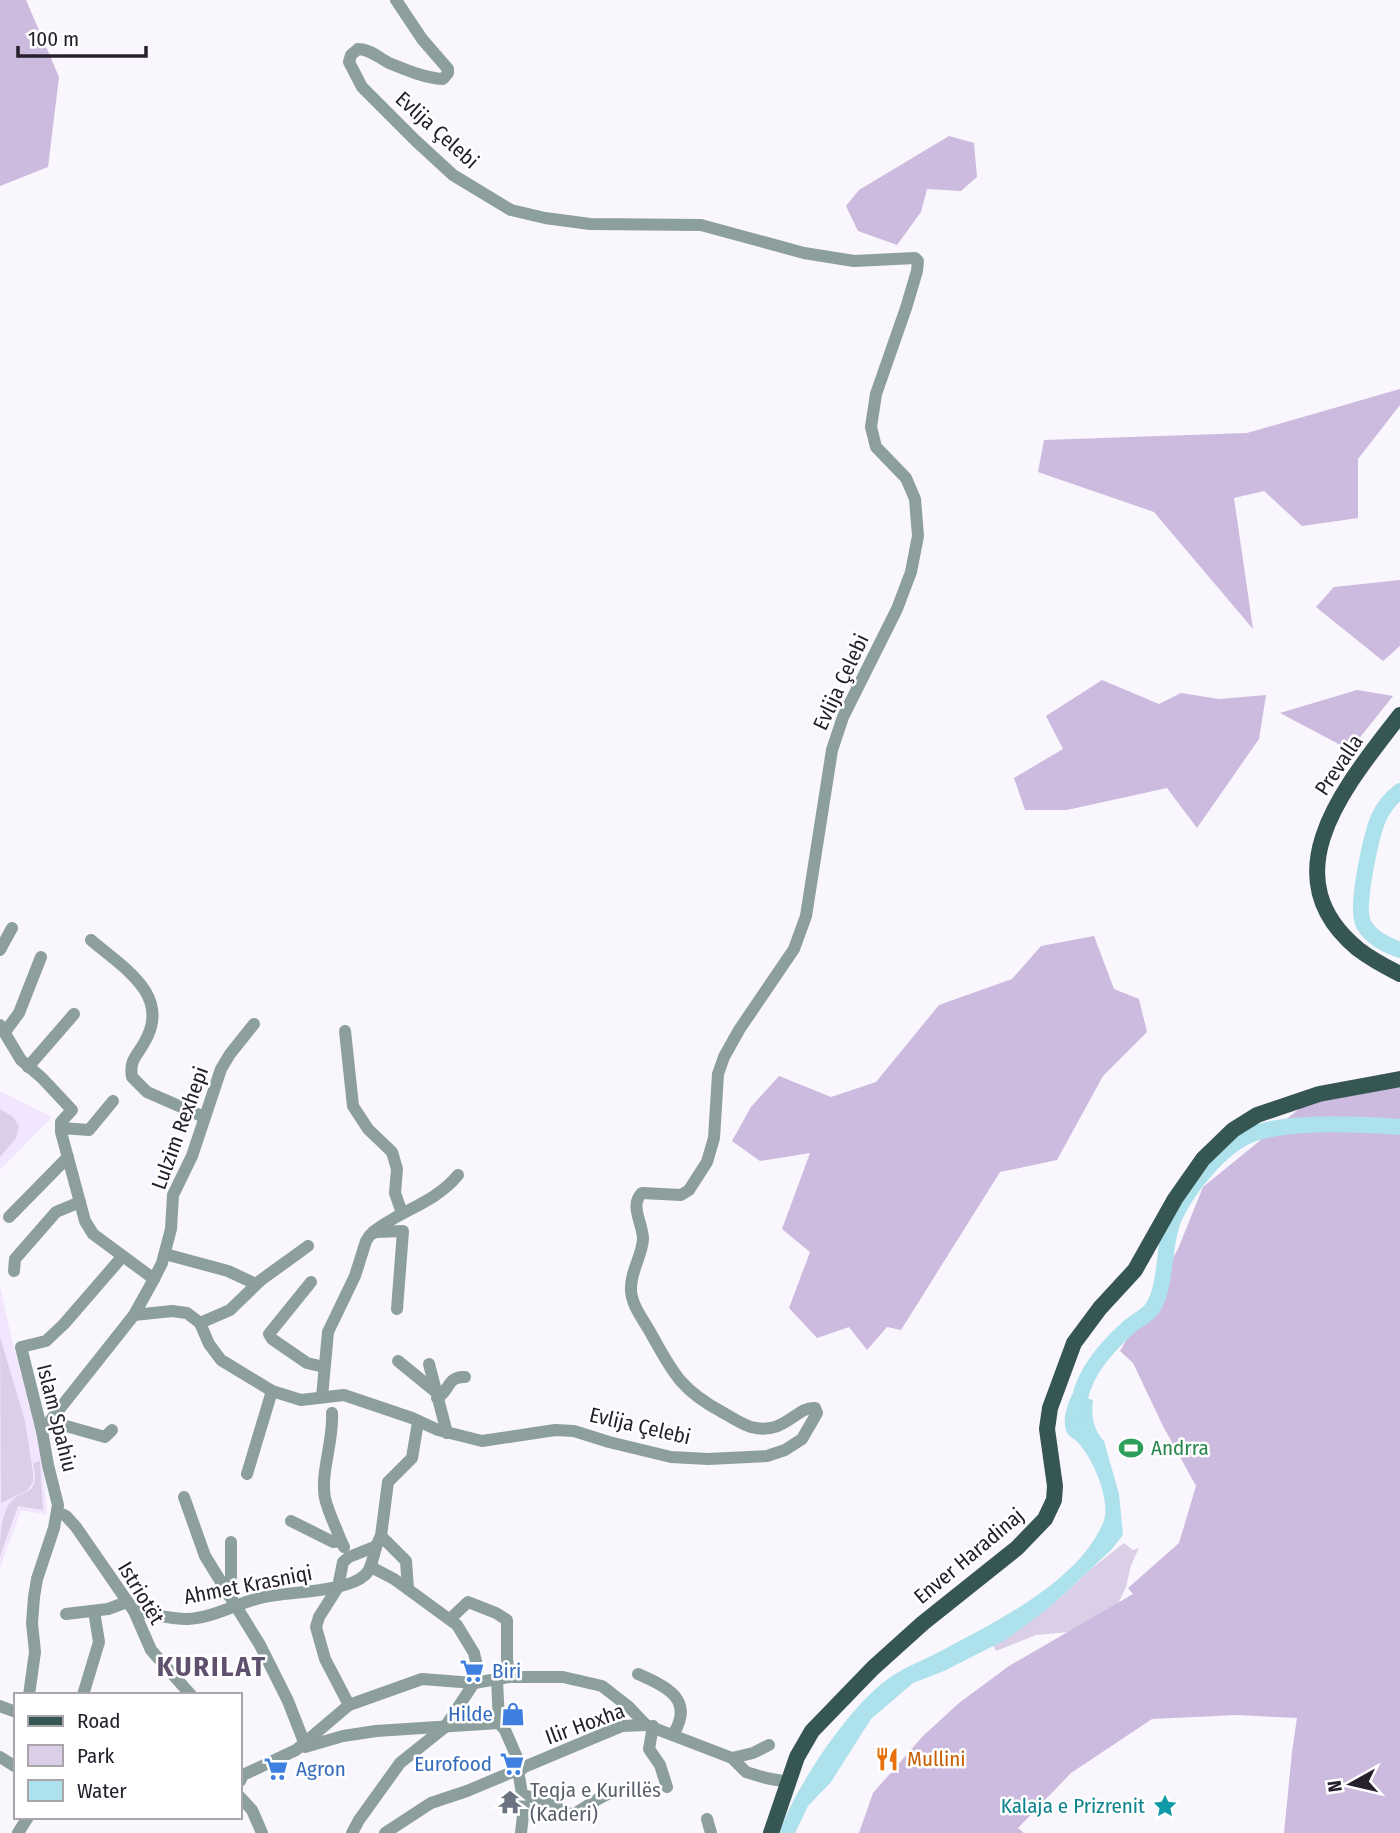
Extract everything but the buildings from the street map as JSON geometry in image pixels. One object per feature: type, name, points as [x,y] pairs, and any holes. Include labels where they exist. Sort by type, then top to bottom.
[{"type":"main road","name":"Prevalla","points":[[1400,715],[1336,803],[1318,853],[1317,877],[1326,907],[1341,932],[1371,958],[1400,974]]},
{"type":"main road","name":"Enver Haradinaj","points":[[771,1833],[804,1742],[835,1706],[923,1623],[1017,1548],[1045,1519],[1051,1507],[1055,1486],[1048,1437],[1049,1415],[1074,1343],[1100,1308],[1135,1270],[1175,1199],[1203,1159],[1233,1130],[1251,1118],[1319,1094],[1400,1079]]},
{"type":"street","name":"Evlija Çelebi","points":[[200,1323],[209,1344],[221,1360],[272,1391],[302,1400],[344,1395],[447,1433],[482,1441],[555,1430],[574,1431],[609,1443],[671,1457],[767,1456],[785,1450],[802,1438],[817,1413],[815,1408],[809,1408],[780,1426],[766,1429],[751,1426],[710,1406],[687,1390],[668,1363],[632,1300],[632,1277],[643,1240],[636,1204],[642,1194],[681,1195],[689,1190],[706,1162],[714,1138],[718,1074],[724,1056],[794,949],[806,916],[832,750],[843,716],[897,610],[911,572],[918,536],[915,499],[906,478],[876,447],[871,419],[876,394],[918,265],[915,258],[860,261],[813,255],[701,226],[590,224],[511,210],[453,175],[387,114],[359,82],[349,62],[359,49],[434,79],[443,79],[448,73],[448,69],[422,39],[396,0]]},
{"type":"street","points":[[0,950],[12,928]]},
{"type":"street","points":[[91,940],[122,964],[153,1003],[154,1017],[144,1044],[132,1058],[132,1077],[147,1092],[204,1117]]},
{"type":"street","points":[[41,957],[19,1013],[2,1029],[15,1052],[72,1110],[63,1118],[61,1128],[85,1221],[93,1234],[154,1279]]},
{"type":"street","points":[[28,1067],[74,1014]]},
{"type":"street","name":"Lulzim Rexhepi","points":[[134,1315],[164,1254],[171,1229],[173,1195],[192,1156],[223,1064],[254,1024]]},
{"type":"street","points":[[345,1031],[353,1106],[368,1129],[392,1152],[397,1169],[395,1193],[402,1213]]},
{"type":"street","points":[[61,1128],[89,1130],[113,1101]]},
{"type":"street","points":[[9,1217],[68,1157]]},
{"type":"street","points":[[322,1397],[328,1332],[370,1235],[402,1213],[441,1194],[458,1175]]},
{"type":"street","points":[[14,1270],[15,1259],[56,1212],[80,1202]]},
{"type":"street","points":[[370,1235],[403,1231],[397,1309]]},
{"type":"street","points":[[112,1430],[105,1437],[47,1426],[134,1315],[172,1311],[187,1313],[200,1323],[230,1310],[256,1284],[308,1247]]},
{"type":"street","points":[[164,1254],[228,1271],[256,1284]]},
{"type":"street","name":"Islam Spahiu","points":[[58,1512],[58,1499],[48,1465],[47,1426],[21,1347],[46,1341],[122,1257]]},
{"type":"street","points":[[311,1282],[269,1334],[272,1339],[307,1363],[324,1367]]},
{"type":"street","points":[[398,1361],[437,1395],[444,1394],[451,1380],[465,1377]]},
{"type":"street","points":[[429,1364],[447,1433]]},
{"type":"street","points":[[247,1474],[272,1391]]},
{"type":"street","points":[[331,1413],[333,1432],[325,1497],[349,1557],[377,1541]]},
{"type":"street","points":[[349,1705],[325,1659],[316,1627],[319,1617],[338,1587],[364,1576],[371,1567],[388,1482],[412,1458],[418,1422]]},
{"type":"street","points":[[184,1497],[205,1556],[260,1645],[288,1701],[300,1746]]},
{"type":"street","points":[[29,1693],[35,1652],[32,1623],[34,1597],[58,1512]]},
{"type":"street","name":"Istriotët","points":[[58,1512],[76,1527],[130,1606],[151,1650],[189,1693]]},
{"type":"street","name":"Ahmet Krasniqi","points":[[291,1521],[333,1542],[341,1541]]},
{"type":"street","points":[[377,1541],[406,1561],[411,1591]]},
{"type":"street","points":[[228,1595],[232,1576],[231,1542]]},
{"type":"street","name":"Ahmet Krasniqi","points":[[130,1606],[189,1619],[225,1612],[270,1596],[338,1587],[343,1562],[349,1557]]},
{"type":"street","points":[[352,1833],[400,1763],[445,1727],[474,1683],[478,1670],[474,1653],[457,1625],[411,1591],[371,1567]]},
{"type":"street","points":[[308,1590],[316,1604],[319,1617]]},
{"type":"street","points":[[450,1619],[468,1602],[507,1620],[507,1658],[499,1723],[505,1730],[520,1769],[524,1799],[521,1833]]},
{"type":"street","points":[[66,1614],[130,1606]]},
{"type":"street","points":[[84,1693],[99,1642],[94,1611]]},
{"type":"street","points":[[638,1674],[671,1692],[679,1701],[682,1713],[674,1733]]},
{"type":"street","points":[[242,1777],[300,1746],[349,1705],[422,1679],[474,1683],[503,1678],[566,1678],[602,1686],[650,1725],[732,1758],[746,1772],[766,1779],[788,1782]]},
{"type":"street","points":[[300,1746],[376,1731],[499,1723]]},
{"type":"street","points":[[650,1725],[649,1749],[660,1765],[667,1787]]},
{"type":"street","name":"Ilir Hoxha","points":[[385,1833],[431,1803],[622,1726],[650,1725]]},
{"type":"street","points":[[732,1758],[753,1754],[769,1745]]},
{"type":"street","points":[[524,1799],[527,1796],[538,1798],[572,1815],[585,1809],[602,1795],[616,1791]]},
{"type":"street","points":[[242,1799],[252,1810],[262,1833]]},
{"type":"street","points":[[707,1819],[711,1833]]},
{"type":"shaded area","points":[[0,0],[26,0],[59,77],[48,167],[0,186]]},
{"type":"shaded area","points":[[949,136],[974,143],[977,177],[961,191],[927,189],[921,212],[897,245],[858,231],[846,206],[859,190]]},
{"type":"shaded area","points":[[1400,389],[1400,405],[1358,459],[1358,518],[1302,526],[1264,491],[1234,498],[1253,629],[1154,512],[1038,472],[1044,440],[1247,433]]},
{"type":"shaded area","points":[[1400,580],[1400,646],[1383,661],[1316,607],[1334,587]]},
{"type":"shaded area","points":[[1102,680],[1159,704],[1181,693],[1219,699],[1266,695],[1259,739],[1197,828],[1167,788],[1067,810],[1025,810],[1014,778],[1063,749],[1046,716]]},
{"type":"shaded area","points":[[1357,690],[1393,696],[1350,750],[1280,713]]},
{"type":"shaded area","points":[[1094,936],[1114,989],[1139,999],[1147,1032],[1103,1076],[1057,1160],[1000,1172],[901,1330],[887,1327],[867,1350],[849,1327],[817,1338],[789,1308],[810,1252],[782,1229],[810,1153],[760,1161],[732,1141],[751,1107],[779,1076],[831,1097],[876,1082],[939,1005],[1012,979],[1041,946]]},
{"type":"shaded area","points":[[1400,1087],[1400,1833],[1284,1833],[1297,1718],[1237,1715],[1152,1719],[1071,1773],[1018,1828],[1024,1833],[859,1833],[873,1793],[923,1736],[959,1703],[1009,1666],[1133,1594],[1128,1588],[1179,1543],[1196,1486],[1133,1363],[1120,1351],[1178,1249],[1203,1187],[1305,1104]]},
{"type":"shaded area","points":[[0,1091],[52,1117],[0,1170]]},
{"type":"shaded area","points":[[0,1287],[13,1345],[35,1412],[47,1515],[21,1510],[0,1568]]},
{"type":"green space","points":[[0,1109],[12,1116],[19,1126],[16,1138],[0,1157]]},
{"type":"green space","points":[[0,1337],[25,1421],[33,1472],[33,1482],[28,1490],[1,1503]]},
{"type":"green space","points":[[40,1461],[43,1510],[18,1506],[0,1556],[5,1512],[13,1500],[32,1488],[35,1475],[33,1463]]},
{"type":"green space","points":[[1124,1543],[1133,1550],[1139,1548],[1115,1610],[1091,1630],[1036,1635],[996,1651],[992,1644],[1050,1607]]},
{"type":"water","points":[[1072,1394],[1093,1400],[1094,1422],[1104,1441],[1119,1494],[1123,1535],[1111,1550],[1050,1607],[1007,1639],[944,1671],[913,1683],[871,1719],[831,1782],[808,1806],[795,1833],[779,1833],[797,1795],[823,1751],[869,1695],[898,1672],[984,1628],[1032,1599],[1075,1564],[1091,1544],[1103,1523],[1105,1505],[1100,1482],[1091,1461],[1066,1430],[1065,1416]]},
{"type":"waterway","points":[[1400,791],[1385,806],[1379,817],[1369,852],[1361,898],[1364,926],[1383,943],[1400,950]]},
{"type":"waterway","points":[[1079,1415],[1082,1389],[1094,1366],[1111,1344],[1149,1312],[1156,1301],[1174,1218],[1187,1194],[1217,1158],[1240,1140],[1267,1130],[1325,1125],[1400,1127]]},
{"type":"place","name":"Andrra","points":[[1131,1448]]},
{"type":"place","name":"Biri","points":[[472,1671]]},
{"type":"place","name":"Hilde","points":[[513,1714]]},
{"type":"place","name":"Mullini","points":[[887,1759]]},
{"type":"place","name":"Eurofood","points":[[512,1764]]},
{"type":"place","name":"Agron","points":[[276,1769]]},
{"type":"place","name":"Teqja e Kurillës (Kaderi)","points":[[510,1802]]},
{"type":"place","name":"Kalaja e Prizrenit","points":[[1165,1806]]},
{"type":"district","name":"KURILAT","points":[[212,1666]]}]
